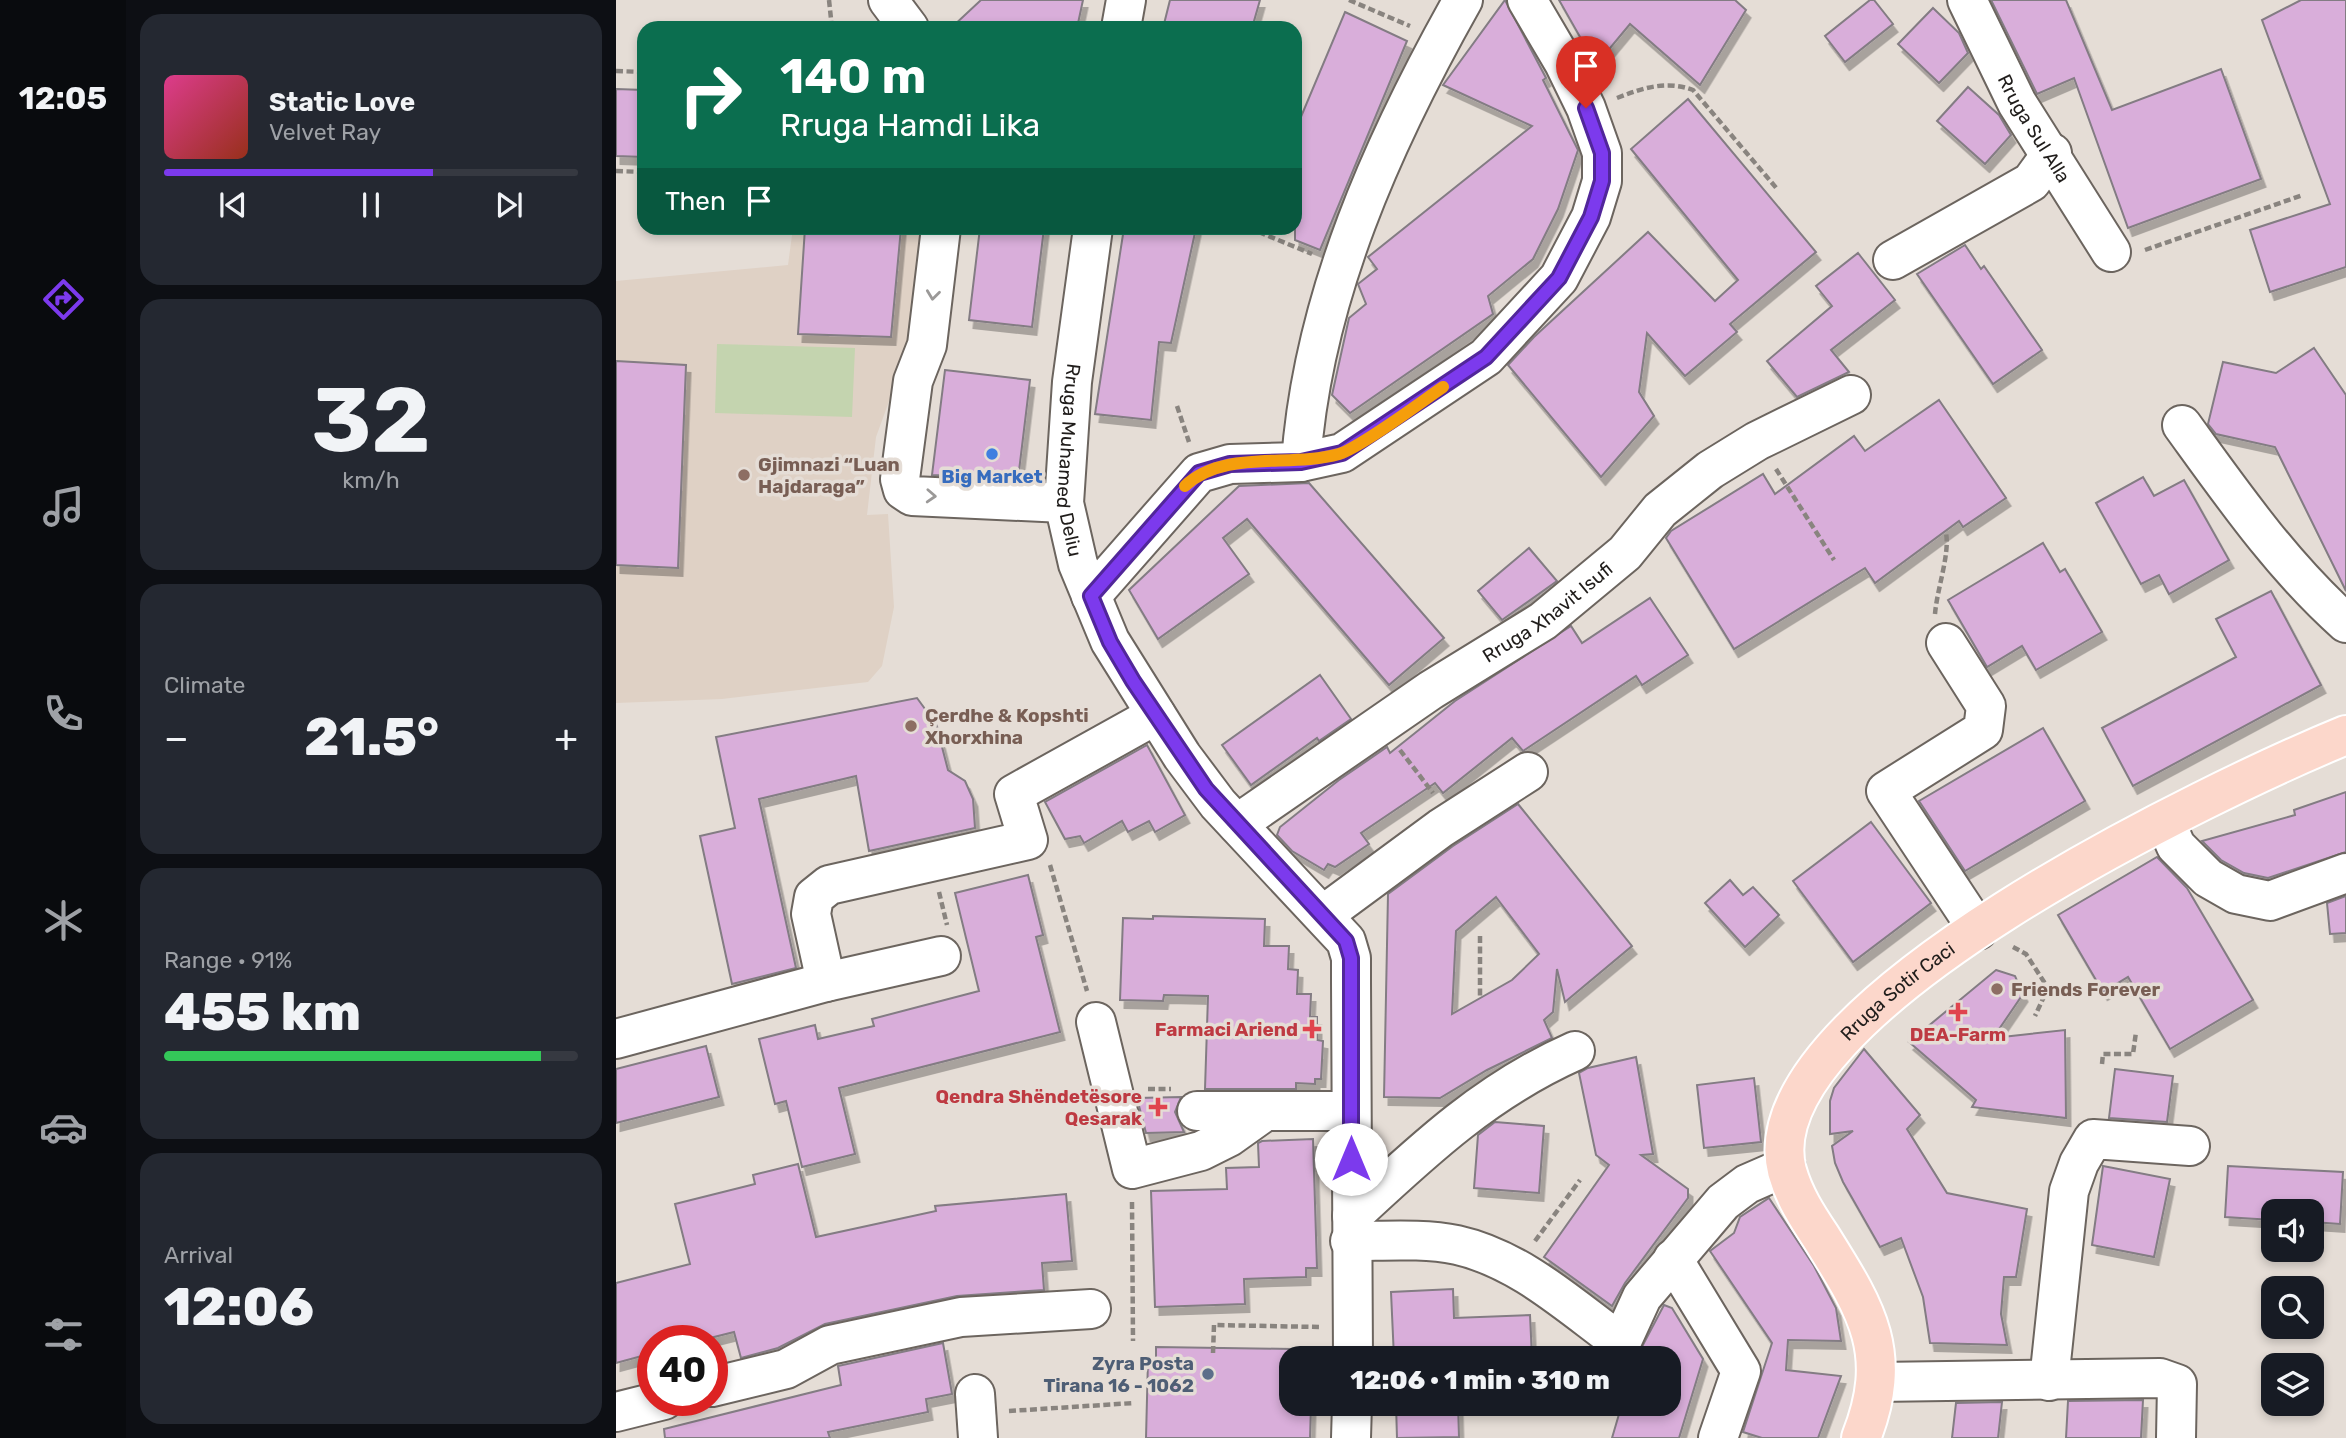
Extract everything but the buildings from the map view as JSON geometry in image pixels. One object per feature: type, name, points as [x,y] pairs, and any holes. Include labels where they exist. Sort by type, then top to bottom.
[{"type":"main road","name":"Rruga Sotir Caci","points":[[1861,1438],[1877,1382],[1878,1358],[1866,1315],[1851,1285],[1802,1208],[1786,1167],[1788,1122],[1808,1079],[1825,1055],[1886,997],[1978,930],[2117,844],[2346,735]]},
{"type":"street","points":[[888,0],[904,21]]},
{"type":"street","points":[[1122,21],[1126,0]]},
{"type":"street","points":[[1301,462],[1311,390],[1339,266],[1398,122],[1464,0]]},
{"type":"street","points":[[1091,596],[1199,473],[1230,464],[1301,462],[1342,453],[1486,357],[1559,278],[1591,217],[1602,181],[1602,153],[1586,108],[1527,0]]},
{"type":"street","name":"Rruga Sul Alla","points":[[1967,0],[2017,103],[2052,153],[2111,252]]},
{"type":"street","points":[[1894,260],[2031,182],[2052,153]]},
{"type":"street","points":[[940,235],[927,345],[913,381],[900,479],[904,490],[912,496],[1064,503]]},
{"type":"street","name":"Rruga Muhamed Deliu","points":[[1092,235],[1072,382],[1064,503],[1078,564],[1110,642],[1206,789],[1346,941],[1351,958],[1353,1343]]},
{"type":"street","name":"Rruga Xhavit Isufi","points":[[1237,824],[1380,725],[1543,621],[1625,553],[1660,510],[1710,470],[1757,441],[1852,395]]},
{"type":"street","points":[[2182,425],[2280,555],[2321,601],[2346,623]]},
{"type":"street","points":[[1940,631],[1986,706],[1983,730],[1886,791],[1978,930]]},
{"type":"street","points":[[826,982],[811,914],[814,897],[828,885],[1028,840],[1014,794],[1156,715]]},
{"type":"street","points":[[1323,915],[1441,828],[1528,772]]},
{"type":"street","points":[[2165,821],[2176,846],[2208,878],[2236,894],[2270,901],[2346,873]]},
{"type":"street","points":[[616,1039],[826,982],[945,944]]},
{"type":"street","points":[[1096,1022],[1132,1170],[1201,1151],[1229,1137],[1264,1112]]},
{"type":"street","points":[[1351,1229],[1442,1132],[1507,1088],[1575,1051]]},
{"type":"street","points":[[1197,1111],[1350,1111]]},
{"type":"street","points":[[2049,1381],[2069,1191],[2079,1163],[2093,1139],[2190,1146]]},
{"type":"street","points":[[1351,1229],[1456,1245],[1489,1255],[1517,1268],[1621,1343],[1642,1297],[1723,1202],[1747,1184],[1786,1167]]},
{"type":"street","points":[[1673,1259],[1741,1371],[1718,1438]]},
{"type":"street","points":[[728,1383],[786,1368],[830,1345],[961,1317],[1091,1309]]},
{"type":"street","points":[[1877,1382],[2160,1378],[2177,1384],[2176,1438]]},
{"type":"street","points":[[975,1394],[978,1438]]},
{"type":"street","points":[[616,1412],[637,1407]]},
{"type":"street","points":[[1351,1438],[1352,1416]]},
{"type":"path","points":[[828,0],[831,21]]},
{"type":"path","points":[[1349,0],[1441,39]]},
{"type":"path","points":[[616,71],[637,72]]},
{"type":"path","points":[[1586,108],[1647,87],[1677,84],[1693,90],[1778,190]]},
{"type":"path","points":[[616,170],[637,172]]},
{"type":"path","points":[[2111,252],[2123,257],[2304,195]]},
{"type":"path","points":[[1266,235],[1339,266]]},
{"type":"path","points":[[1757,441],[1834,560]]},
{"type":"path","points":[[1940,631],[1938,584],[1949,547],[1946,533]]},
{"type":"path","points":[[1380,725],[1438,799]]},
{"type":"path","points":[[1028,840],[1041,835],[1096,1022]]},
{"type":"path","points":[[936,879],[945,944]]},
{"type":"path","points":[[1978,930],[2026,954],[2038,971],[2048,988],[2035,1016]]},
{"type":"path","points":[[1480,936],[1480,998]]},
{"type":"path","points":[[2102,1064],[2103,1054],[2133,1054],[2136,1032]]},
{"type":"path","points":[[1112,1088],[1183,1090],[1197,1111]]},
{"type":"path","points":[[1132,1170],[1133,1341]]},
{"type":"path","points":[[1534,1243],[1580,1180]]},
{"type":"path","points":[[1213,1353],[1214,1325],[1353,1343]]},
{"type":"path","points":[[1011,1411],[1134,1403]]},
{"type":"shaded area","name":"Gjimnazi “Luan Hajdaraga”","points":[[792,235],[925,235],[916,327],[876,437],[867,515],[888,514],[894,607],[882,666],[868,682],[722,699],[616,703],[616,281],[788,265]]},
{"type":"green space","points":[[717,344],[855,348],[852,417],[715,413]]},
{"type":"slow traffic","points":[[1185,486],[1199,473],[1230,464],[1301,462],[1342,453],[1443,387]]},
{"type":"place","name":"Big Market","points":[[992,454]]},
{"type":"place","name":"Gjimnazi “Luan Hajdaraga”","points":[[744,475]]},
{"type":"place","name":"Çerdhe & Kopshti Xhorxhina","points":[[911,726]]},
{"type":"place","name":"Friends Forever","points":[[1997,989]]},
{"type":"place","name":"DEA-Farm","points":[[1958,1012]]},
{"type":"place","name":"Farmaci Ariend","points":[[1312,1029]]},
{"type":"place","name":"Qendra Shëndetësore Qesarak","points":[[1158,1107]]},
{"type":"place","name":"Zyra Posta Tirana 16 - 1062","points":[[1208,1374]]},
{"type":"route","points":[[1351,1159],[1351,958],[1346,941],[1206,789],[1133,681],[1110,642],[1091,596],[1199,473],[1230,464],[1301,462],[1342,453],[1486,357],[1559,278],[1591,217],[1602,181],[1602,153],[1586,108]]}]
